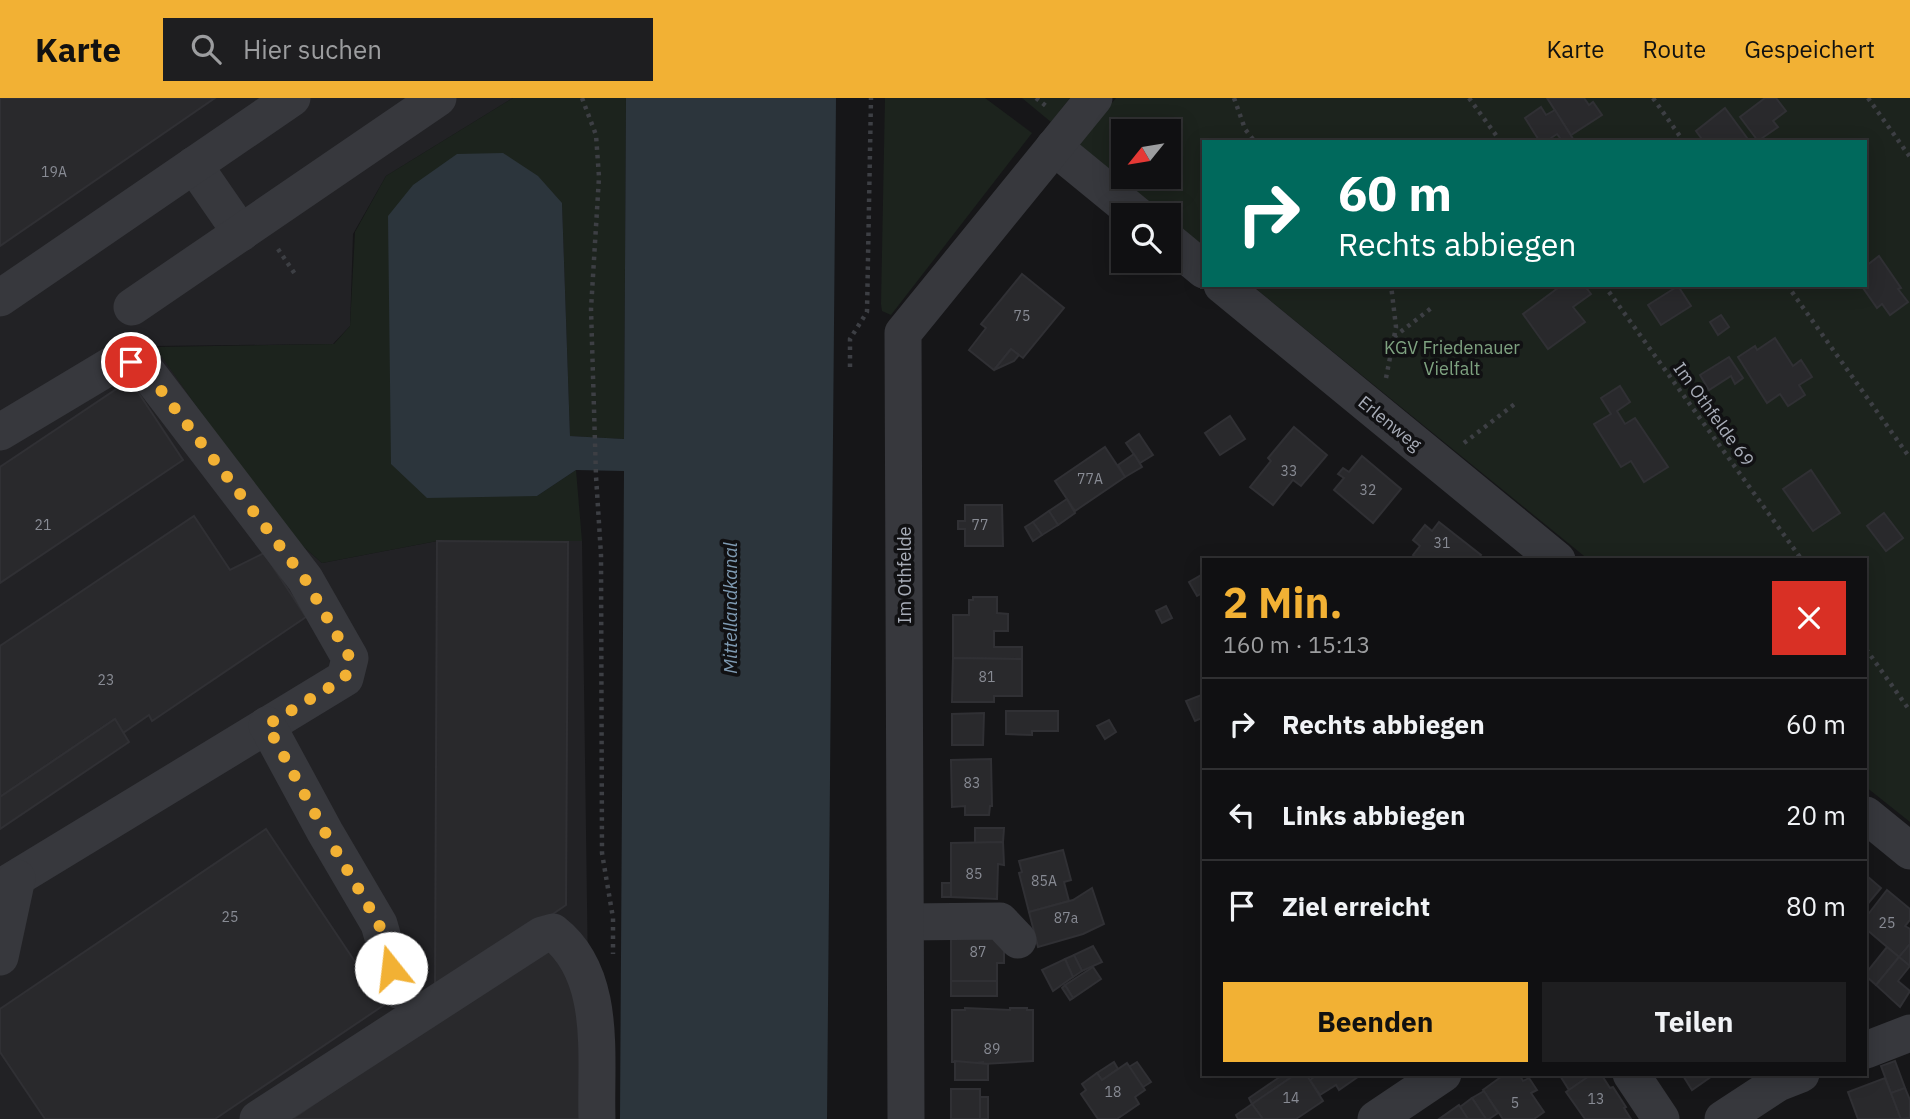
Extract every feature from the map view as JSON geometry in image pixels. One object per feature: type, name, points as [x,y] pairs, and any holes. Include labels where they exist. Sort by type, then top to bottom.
[{"type":"street","points":[[0,298],[292,98]]},
{"type":"street","points":[[132,307],[438,98]]},
{"type":"street","name":"Im Othfelde","points":[[906,1119],[903,332],[1094,98]]},
{"type":"street","points":[[1054,147],[1122,203]]},
{"type":"street","points":[[194,165],[241,233]]},
{"type":"street","points":[[1181,251],[1202,268]]},
{"type":"street","name":"Erlenweg","points":[[1224,287],[1555,558]]},
{"type":"street","points":[[0,432],[112,365],[131,362],[144,368],[305,579],[350,658],[345,678],[8,883],[0,957]]},
{"type":"street","points":[[267,725],[379,924],[398,990]]},
{"type":"street","points":[[1867,816],[1910,851]]},
{"type":"street","points":[[906,922],[1000,921],[1018,940]]},
{"type":"street","points":[[258,1119],[542,935],[553,932],[566,943],[585,974],[594,1006],[597,1119]]},
{"type":"street","points":[[1867,1050],[1910,1033]]},
{"type":"street","points":[[1376,1119],[1440,1076]]},
{"type":"street","points":[[1632,1076],[1661,1119]]},
{"type":"street","points":[[1723,1119],[1778,1083],[1796,1076]]},
{"type":"path","points":[[582,98],[596,135],[599,177],[591,309],[601,555],[602,853],[614,918],[613,958]]},
{"type":"path","points":[[850,367],[850,339],[867,312],[871,98]]},
{"type":"path","points":[[1234,98],[1245,129],[1253,140]]},
{"type":"path","points":[[1469,98],[1500,140]]},
{"type":"path","points":[[1653,98],[1683,140]]},
{"type":"path","points":[[1868,98],[1910,157]]},
{"type":"path","points":[[1367,405],[1388,374],[1396,327],[1391,287]]},
{"type":"path","name":"Im Othfelde 69","points":[[1605,287],[1800,558]]},
{"type":"path","points":[[1788,287],[1910,458]]},
{"type":"path","points":[[1394,337],[1434,306]]},
{"type":"path","points":[[1438,462],[1517,403]]},
{"type":"path","points":[[1867,650],[1910,711]]},
{"type":"shaded area","points":[[0,98],[513,98],[386,176],[353,234],[350,326],[333,344],[155,346],[280,526],[322,563],[437,541],[582,541],[590,1119],[0,1119]]},
{"type":"green space","points":[[513,98],[626,98],[624,439],[570,436],[562,203],[537,496],[576,470],[582,541],[437,541],[322,563],[280,526],[155,347],[334,344],[350,326],[355,232],[386,176]]},
{"type":"green space","points":[[885,98],[985,98],[1032,133],[891,315],[882,311],[881,304]]},
{"type":"green space","points":[[1022,98],[1070,98],[1051,122]]},
{"type":"green space","name":"KGV Friedenauer Vielfalt","points":[[1116,98],[1910,98],[1910,822],[1867,788],[1867,558],[1587,558],[1253,287],[1867,287],[1867,140],[1202,140],[1202,245],[1181,228],[1181,203],[1150,203],[1133,189],[1181,189],[1181,119],[1111,119],[1111,171],[1078,144]]},
{"type":"water","name":"Mittellandkanal","points":[[626,98],[836,98],[827,1119],[620,1119],[624,471],[576,470],[537,496],[427,498],[391,464],[388,216],[413,185],[457,154],[503,153],[538,176],[562,203],[570,436],[624,439]]},
{"type":"building","points":[[0,98],[215,98],[0,246]]},
{"type":"building","points":[[1547,98],[1584,98],[1589,105],[1593,102],[1602,115],[1571,135]]},
{"type":"building","points":[[1765,98],[1776,98],[1786,111],[1773,121],[1778,127],[1759,140],[1740,117]]},
{"type":"building","points":[[1541,107],[1546,115],[1555,110],[1574,140],[1562,140],[1557,134],[1548,140],[1539,140],[1525,118]]},
{"type":"building","points":[[1725,108],[1749,140],[1703,140],[1696,131]]},
{"type":"building","points":[[1879,256],[1908,302],[1890,315],[1882,304],[1877,308],[1862,287],[1867,287],[1867,265]]},
{"type":"building","points":[[1022,274],[1064,308],[1023,358],[1011,349],[994,370],[969,350],[986,328],[981,324]]},
{"type":"building","points":[[1559,287],[1586,287],[1591,294],[1573,307],[1585,322],[1548,349],[1523,314]]},
{"type":"building","points":[[1679,287],[1691,306],[1661,325],[1648,305]]},
{"type":"building","points":[[1721,315],[1729,327],[1718,335],[1710,322]]},
{"type":"building","points":[[1775,338],[1793,366],[1801,360],[1812,377],[1799,385],[1805,395],[1788,406],[1780,394],[1767,403],[1738,357],[1755,346],[1757,350]]},
{"type":"building","points":[[1011,349],[1019,355],[1014,361],[994,370]]},
{"type":"building","points":[[1729,357],[1743,378],[1735,384],[1731,376],[1709,390],[1700,375]]},
{"type":"building","points":[[130,380],[183,460],[0,583],[0,467]]},
{"type":"building","points":[[1620,386],[1630,402],[1617,411],[1625,424],[1635,418],[1668,467],[1644,482],[1631,461],[1621,467],[1594,424],[1611,414],[1601,398]]},
{"type":"building","points":[[1230,416],[1245,439],[1220,455],[1205,433]]},
{"type":"building","points":[[1294,427],[1327,455],[1301,486],[1293,480],[1273,505],[1250,487],[1271,461],[1268,458]]},
{"type":"building","points":[[1139,434],[1153,455],[1140,463],[1126,443]]},
{"type":"building","points":[[1105,447],[1125,477],[1075,511],[1055,481]]},
{"type":"building","points":[[1134,454],[1142,467],[1125,477],[1118,465]]},
{"type":"building","points":[[1362,456],[1401,489],[1373,523],[1334,490],[1344,478],[1338,474],[1343,468],[1349,472]]},
{"type":"building","points":[[1811,470],[1840,513],[1813,531],[1783,489]]},
{"type":"building","points":[[1067,499],[1075,513],[1058,525],[1049,511]]},
{"type":"building","points":[[965,505],[1002,505],[1003,546],[965,546],[965,529],[958,529],[958,521],[965,521]]},
{"type":"building","points":[[1049,511],[1058,525],[1042,535],[1033,522]]},
{"type":"building","points":[[1884,513],[1903,538],[1886,551],[1867,526]]},
{"type":"building","points":[[194,516],[230,570],[264,553],[306,617],[152,721],[149,715],[123,733],[115,719],[0,797],[0,646]]},
{"type":"building","points":[[1033,522],[1042,535],[1033,541],[1025,527]]},
{"type":"building","points":[[1439,522],[1481,555],[1479,558],[1417,558],[1413,555],[1420,546],[1413,540],[1425,525],[1432,531]]},
{"type":"building","points":[[437,541],[568,542],[566,905],[435,994]]},
{"type":"building","points":[[1202,575],[1202,593],[1197,596],[1189,582]]},
{"type":"building","points":[[973,597],[997,597],[997,613],[1008,614],[1008,631],[994,631],[994,647],[1022,647],[1022,659],[953,658],[953,615],[969,615],[969,600],[973,600]]},
{"type":"building","points":[[1166,606],[1172,618],[1162,623],[1156,611]]},
{"type":"building","points":[[953,658],[1022,659],[1022,696],[994,696],[994,702],[952,702]]},
{"type":"building","points":[[1202,695],[1202,718],[1195,721],[1186,701]]},
{"type":"building","points":[[1006,711],[1058,711],[1058,731],[1032,731],[1032,735],[1006,734]]},
{"type":"building","points":[[984,713],[983,745],[952,745],[952,714]]},
{"type":"building","points":[[115,719],[129,742],[0,829],[0,797]]},
{"type":"building","points":[[1109,720],[1116,732],[1105,739],[1097,726]]},
{"type":"building","points":[[991,759],[992,806],[989,815],[965,815],[965,806],[952,807],[951,760]]},
{"type":"building","points":[[975,828],[1004,828],[1003,842],[975,843]]},
{"type":"building","points":[[266,829],[384,1005],[215,1119],[45,1119],[0,1052],[0,1009]]},
{"type":"building","points":[[1003,842],[1004,865],[998,864],[997,899],[951,897],[951,843]]},
{"type":"building","points":[[1063,850],[1071,880],[1064,882],[1069,901],[1029,912],[1019,873],[1022,872],[1019,861]]},
{"type":"building","points":[[1867,876],[1881,888],[1867,905]]},
{"type":"building","points":[[942,883],[951,883],[951,897],[942,897]]},
{"type":"building","points":[[1092,888],[1104,924],[1083,934],[1038,947],[1029,912],[1073,900]]},
{"type":"building","points":[[1887,890],[1910,909],[1910,920],[1905,926],[1910,929],[1910,944],[1899,957],[1867,930],[1867,916]]},
{"type":"building","points":[[997,926],[1004,942],[1004,963],[997,963],[997,981],[951,981],[951,927]]},
{"type":"building","points":[[550,944],[585,994],[583,1119],[292,1119]]},
{"type":"building","points":[[1910,944],[1910,966],[1899,957]]},
{"type":"building","points":[[1093,946],[1102,962],[1082,971],[1074,955]]},
{"type":"building","points":[[1887,947],[1899,957],[1876,985],[1867,977],[1867,972]]},
{"type":"building","points":[[1074,955],[1082,971],[1073,977],[1065,959]]},
{"type":"building","points":[[1899,957],[1910,966],[1898,981],[1910,991],[1900,1007],[1876,985]]},
{"type":"building","points":[[1065,959],[1073,977],[1053,991],[1042,970]]},
{"type":"building","points":[[1093,967],[1101,979],[1073,998],[1065,985]]},
{"type":"building","points":[[951,981],[997,981],[997,996],[951,996]]},
{"type":"building","points":[[1065,985],[1073,998],[1070,1000],[1062,988]]},
{"type":"building","points":[[952,1010],[1033,1010],[1033,1061],[983,1064],[952,1062]]},
{"type":"building","points":[[955,1061],[988,1064],[988,1080],[955,1080]]},
{"type":"building","points":[[1895,1061],[1905,1088],[1891,1093],[1881,1066]]},
{"type":"building","points":[[1114,1062],[1118,1069],[1102,1080],[1097,1073]]},
{"type":"building","points":[[1137,1062],[1151,1082],[1143,1087],[1129,1067]]},
{"type":"building","points":[[1127,1063],[1145,1090],[1135,1097],[1139,1104],[1117,1119],[1098,1119],[1081,1094],[1086,1090],[1082,1084],[1097,1073],[1102,1080]]},
{"type":"building","points":[[1281,1076],[1293,1076],[1252,1104],[1249,1098]]},
{"type":"building","points":[[1293,1076],[1307,1076],[1323,1101],[1296,1119],[1263,1119],[1252,1104]]},
{"type":"building","points":[[1315,1076],[1359,1076],[1339,1090],[1336,1085],[1320,1095],[1310,1080]]},
{"type":"building","points":[[1502,1076],[1520,1076],[1523,1081],[1529,1078],[1537,1090],[1531,1093],[1544,1112],[1534,1119],[1503,1119],[1483,1090]]},
{"type":"building","points":[[1560,1076],[1589,1076],[1569,1090]]},
{"type":"building","points":[[1589,1076],[1602,1076],[1610,1088],[1613,1087],[1631,1119],[1585,1119],[1566,1092]]},
{"type":"building","points":[[1683,1076],[1712,1076],[1692,1090]]},
{"type":"building","points":[[1885,1078],[1901,1119],[1858,1119],[1848,1092]]},
{"type":"building","points":[[1905,1088],[1910,1100],[1910,1118],[1901,1119],[1891,1093]]},
{"type":"building","points":[[951,1089],[980,1089],[980,1119],[951,1119]]},
{"type":"building","points":[[1484,1091],[1498,1113],[1489,1119],[1486,1119],[1472,1098]]},
{"type":"building","points":[[980,1097],[988,1097],[988,1119],[980,1119]]},
{"type":"building","points":[[1472,1098],[1486,1119],[1468,1119],[1460,1107]]},
{"type":"building","points":[[1252,1104],[1263,1119],[1238,1119],[1236,1115]]},
{"type":"building","points":[[1459,1105],[1468,1119],[1439,1119]]},
{"type":"route","points":[[131,362],[144,368],[305,579],[350,658],[345,678],[267,725],[379,924],[391,968]]}]
